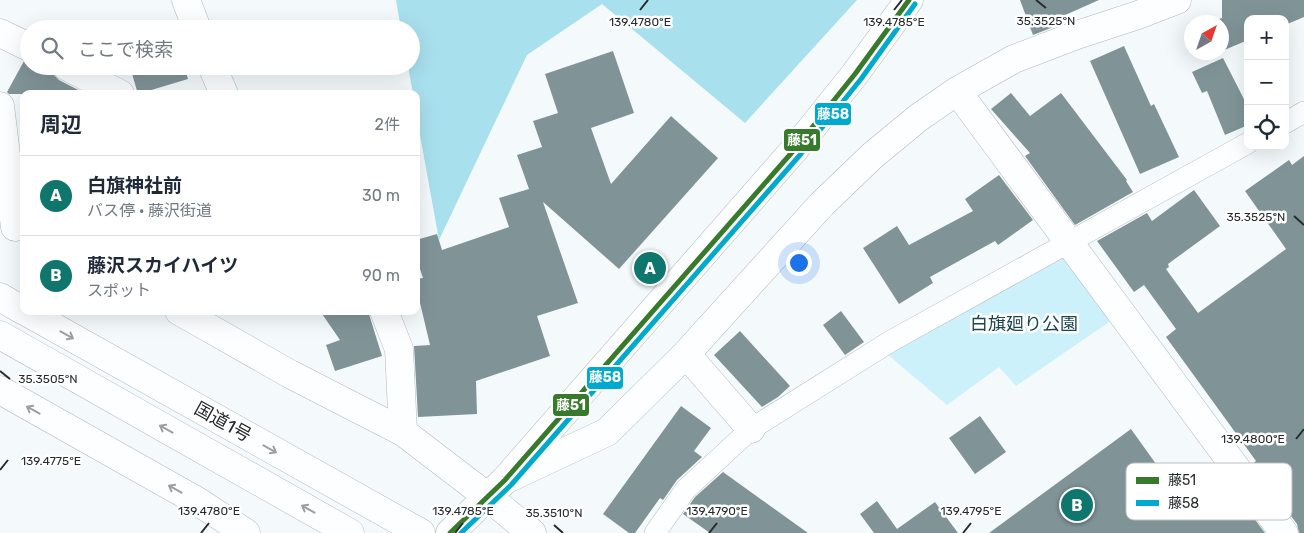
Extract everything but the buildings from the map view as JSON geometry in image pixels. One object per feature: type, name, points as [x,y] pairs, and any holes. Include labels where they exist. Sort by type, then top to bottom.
[{"type":"main road","points":[[186,0],[194,20]]},
{"type":"main road","points":[[450,533],[497,488],[794,150],[855,74],[909,0]]},
{"type":"main road","points":[[497,488],[607,432],[686,354],[816,211],[872,156],[918,118],[957,90],[1014,59],[1177,0]]},
{"type":"main road","points":[[0,33],[20,43]]},
{"type":"main road","points":[[83,75],[112,90]]},
{"type":"main road","points":[[216,75],[222,90]]},
{"type":"main road","points":[[957,90],[1232,463]]},
{"type":"main road","points":[[0,106],[13,225]]},
{"type":"main road","name":"国道1号","points":[[0,297],[20,309]]},
{"type":"main road","name":"国道1号","points":[[31,315],[412,528]]},
{"type":"main road","points":[[186,315],[290,374],[403,432],[497,488],[532,533]]},
{"type":"main road","points":[[386,315],[399,349],[403,432]]},
{"type":"main road","name":"国道1号","points":[[0,336],[350,533]]},
{"type":"main road","points":[[686,354],[751,429]]},
{"type":"main road","points":[[0,390],[197,501],[246,533]]},
{"type":"main road","points":[[1274,520],[1284,533]]},
{"type":"street","points":[[1289,121],[1304,112]]},
{"type":"street","points":[[655,533],[686,489],[751,429],[891,341],[1244,145]]},
{"type":"green space","name":"白旗廻り公園","points":[[1063,247],[1115,318],[1016,386],[999,367],[947,405],[887,354]]},
{"type":"shaded area","points":[[396,0],[857,0],[745,123],[602,4],[527,55],[439,240],[420,135],[420,90],[412,90],[410,75],[420,75],[420,20],[399,20]]},
{"type":"transit line","name":"藤51","points":[[450,533],[505,480],[794,150],[855,74],[909,0]]},
{"type":"transit line","name":"藤58","points":[[461,533],[511,485],[800,155],[861,79],[915,4]]},
{"type":"place","name":"白旗神社前","points":[[650,268]]},
{"type":"place","name":"藤沢スカイハイツ","points":[[1077,505]]}]
